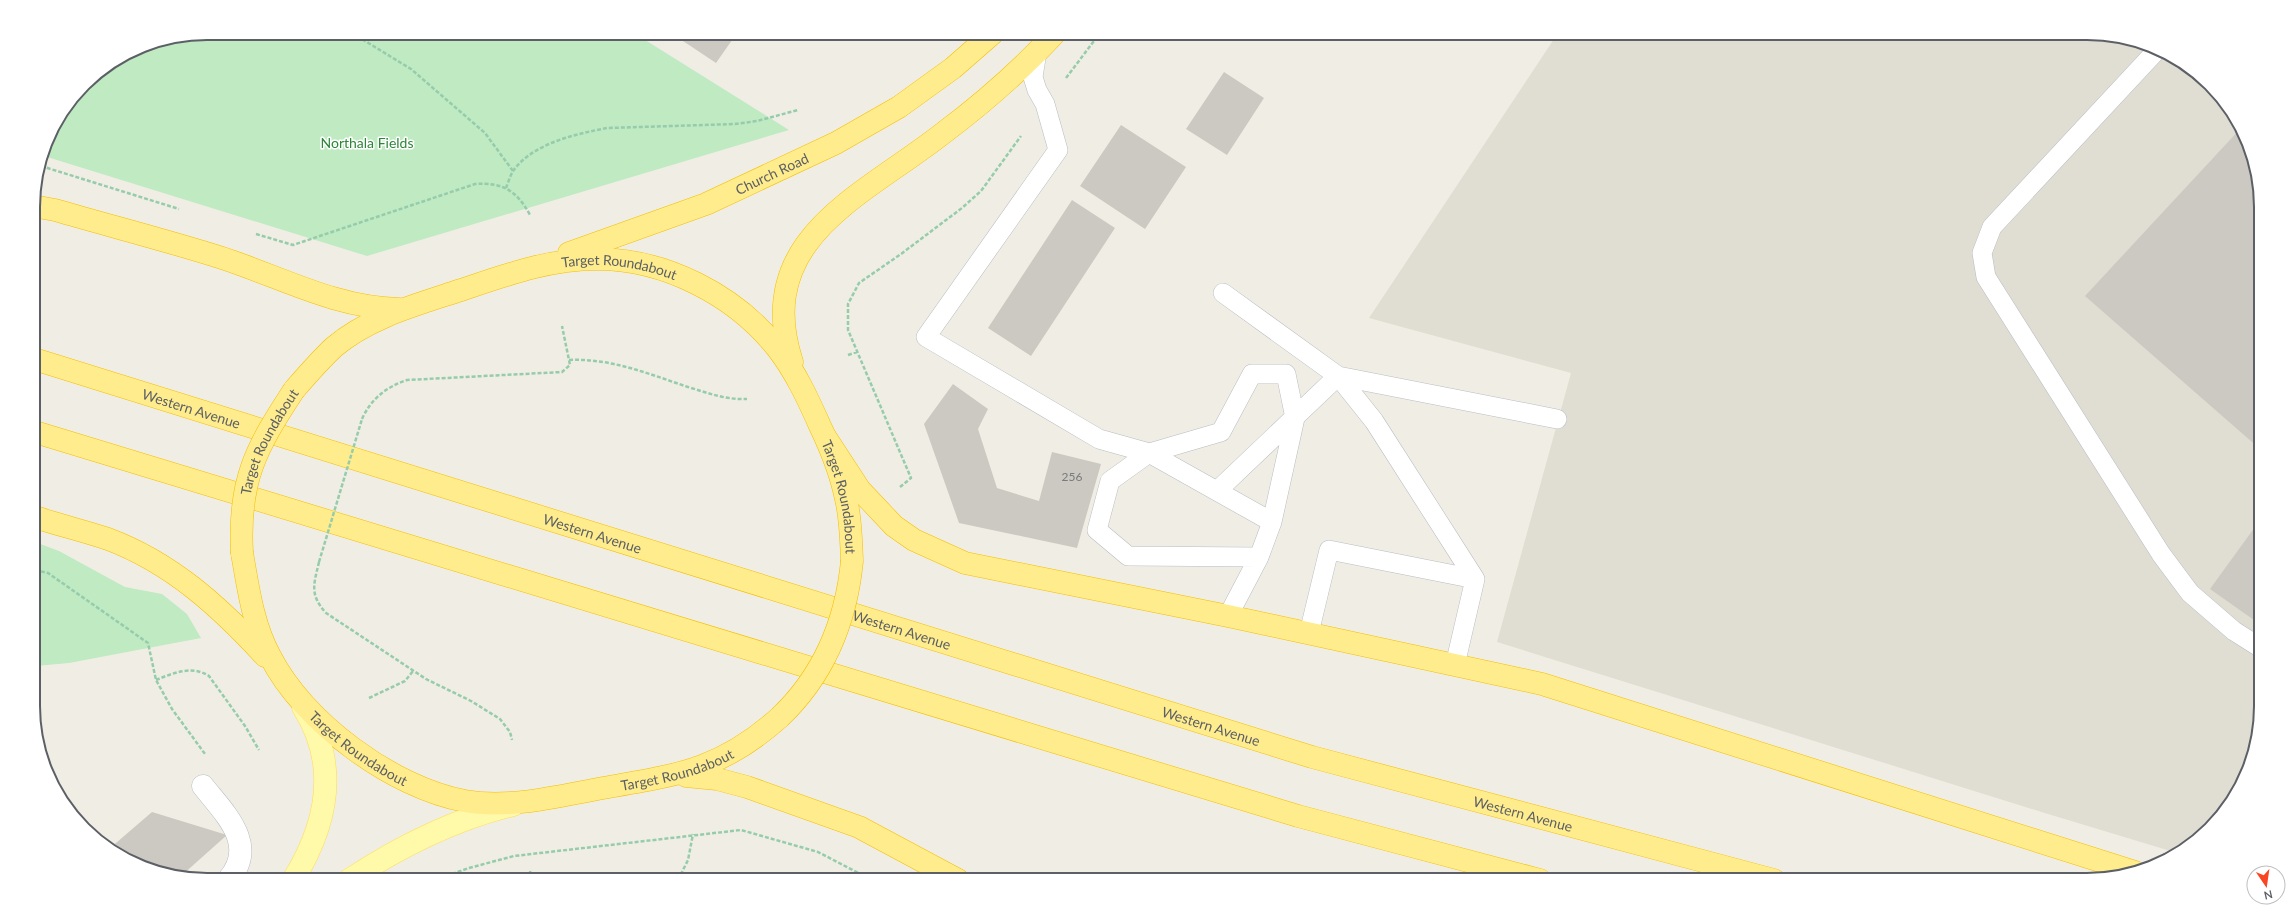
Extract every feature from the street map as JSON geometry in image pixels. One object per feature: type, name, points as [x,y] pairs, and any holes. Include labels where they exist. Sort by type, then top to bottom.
[{"type":"highway","name":"Church Road","points":[[526,268],[706,204],[836,143],[900,107],[953,68],[985,40]]},
{"type":"highway","points":[[805,393],[787,345],[783,325],[783,301],[786,286],[801,253],[822,224],[857,195],[942,135],[1037,52],[1048,40]]},
{"type":"highway","points":[[40,207],[55,210],[220,257],[303,288],[360,306],[406,309]]},
{"type":"highway","name":"Target Roundabout","points":[[599,259],[637,263],[663,269],[688,279],[738,310],[760,329],[777,348],[805,393],[826,438],[846,499],[852,561],[849,589],[837,633],[812,680],[798,700],[757,738],[715,762],[690,771],[656,779],[504,803],[466,801],[436,794],[398,776],[349,746],[296,694],[276,669],[257,622],[242,552],[241,505],[247,479],[257,451],[294,390],[335,346],[358,331],[406,309],[526,268],[563,261],[599,259]]},
{"type":"highway","name":"Western Avenue","points":[[40,361],[1312,757],[1748,873]]},
{"type":"highway","points":[[40,434],[1298,816],[1514,873]]},
{"type":"highway","points":[[826,438],[842,466],[875,508],[894,526],[914,540],[965,564],[1228,616],[1542,684],[2125,869]]},
{"type":"highway","points":[[40,519],[108,540],[160,564],[195,588],[229,617],[276,669]]},
{"type":"highway","points":[[656,779],[691,776],[717,778],[768,794],[859,827],[945,873]]},
{"type":"main road","points":[[296,694],[318,734],[325,766],[326,789],[316,838],[296,873]]},
{"type":"main road","points":[[360,873],[399,849],[430,835],[505,807],[542,798]]},
{"type":"street","points":[[203,786],[238,835],[241,847],[240,860],[235,873]]},
{"type":"lane","points":[[1037,52],[1033,77],[1037,90],[1045,104],[1058,150],[926,337],[1099,439],[1149,453],[1272,522]]},
{"type":"lane","points":[[2153,54],[1992,227],[1982,253],[1986,277],[2161,554],[2190,593],[2234,631],[2254,644]]},
{"type":"lane","points":[[1223,294],[1338,376],[1374,420],[1475,579],[1455,665]]},
{"type":"lane","points":[[1228,616],[1259,557],[1272,522],[1295,418],[1286,374],[1252,374],[1221,432],[1149,453],[1110,481],[1097,530],[1128,556],[1259,557]]},
{"type":"lane","points":[[1217,491],[1338,376]]},
{"type":"lane","points":[[1338,376],[1557,420]]},
{"type":"lane","points":[[1309,633],[1329,550],[1475,579]]},
{"type":"path","points":[[363,40],[411,69],[485,133],[513,171]]},
{"type":"path","points":[[875,508],[911,478],[848,330],[846,317],[852,293],[859,283],[929,234],[980,191],[1095,40]]},
{"type":"path","points":[[506,188],[513,171],[535,152],[570,136],[607,128],[735,124],[757,121],[798,110]]},
{"type":"path","points":[[45,167],[182,210]]},
{"type":"path","points":[[249,231],[293,245],[475,184],[491,183],[506,188],[522,199],[530,215]]},
{"type":"path","points":[[512,740],[510,732],[500,719],[413,671],[335,620],[322,609],[313,594],[319,562],[362,419],[367,408],[374,399],[394,385],[406,380],[557,374],[567,369],[570,365],[562,326]]},
{"type":"path","points":[[848,355],[857,352]]},
{"type":"path","points":[[569,360],[598,360],[616,363],[721,398],[747,399]]},
{"type":"path","points":[[40,571],[48,573],[148,642],[156,680],[172,709],[212,764],[210,779],[203,786]]},
{"type":"path","points":[[156,680],[182,671],[202,672],[209,676],[245,726],[259,750]]},
{"type":"path","points":[[369,698],[405,681],[413,671]]},
{"type":"path","points":[[455,873],[514,856],[693,834],[741,830],[818,852],[858,873]]},
{"type":"path","points":[[682,873],[688,860],[693,834]]},
{"type":"shaded area","points":[[1553,40],[2098,40],[2120,43],[2141,49],[2171,62],[2189,74],[2213,97],[2232,123],[2245,153],[2251,174],[2254,196],[2254,717],[2251,739],[2245,760],[2232,790],[2220,808],[2197,832],[2171,851],[1497,642],[1571,373],[1369,318]]},
{"type":"green space","name":"Northala Fields","points":[[196,40],[645,40],[789,130],[367,256],[48,157],[49,153],[62,123],[74,105],[105,74],[123,62],[153,49],[174,43]]},
{"type":"green space","points":[[40,544],[59,551],[125,587],[162,594],[187,614],[201,638],[69,663],[40,666]]},
{"type":"building","points":[[682,40],[732,40],[716,63]]},
{"type":"building","points":[[1224,72],[1264,98],[1227,155],[1186,129]]},
{"type":"building","points":[[1121,125],[1186,167],[1145,229],[1080,186]]},
{"type":"building","points":[[2237,133],[2251,174],[2254,196],[2254,444],[2085,296]]},
{"type":"building","points":[[1072,200],[1115,228],[1031,356],[988,328]]},
{"type":"building","points":[[953,384],[988,409],[978,429],[997,488],[1039,501],[1052,452],[1101,464],[1077,548],[959,523],[924,424]]},
{"type":"building","points":[[2254,528],[2254,620],[2210,589]]},
{"type":"building","points":[[152,812],[227,835],[185,872],[153,864],[133,856],[114,845]]}]
